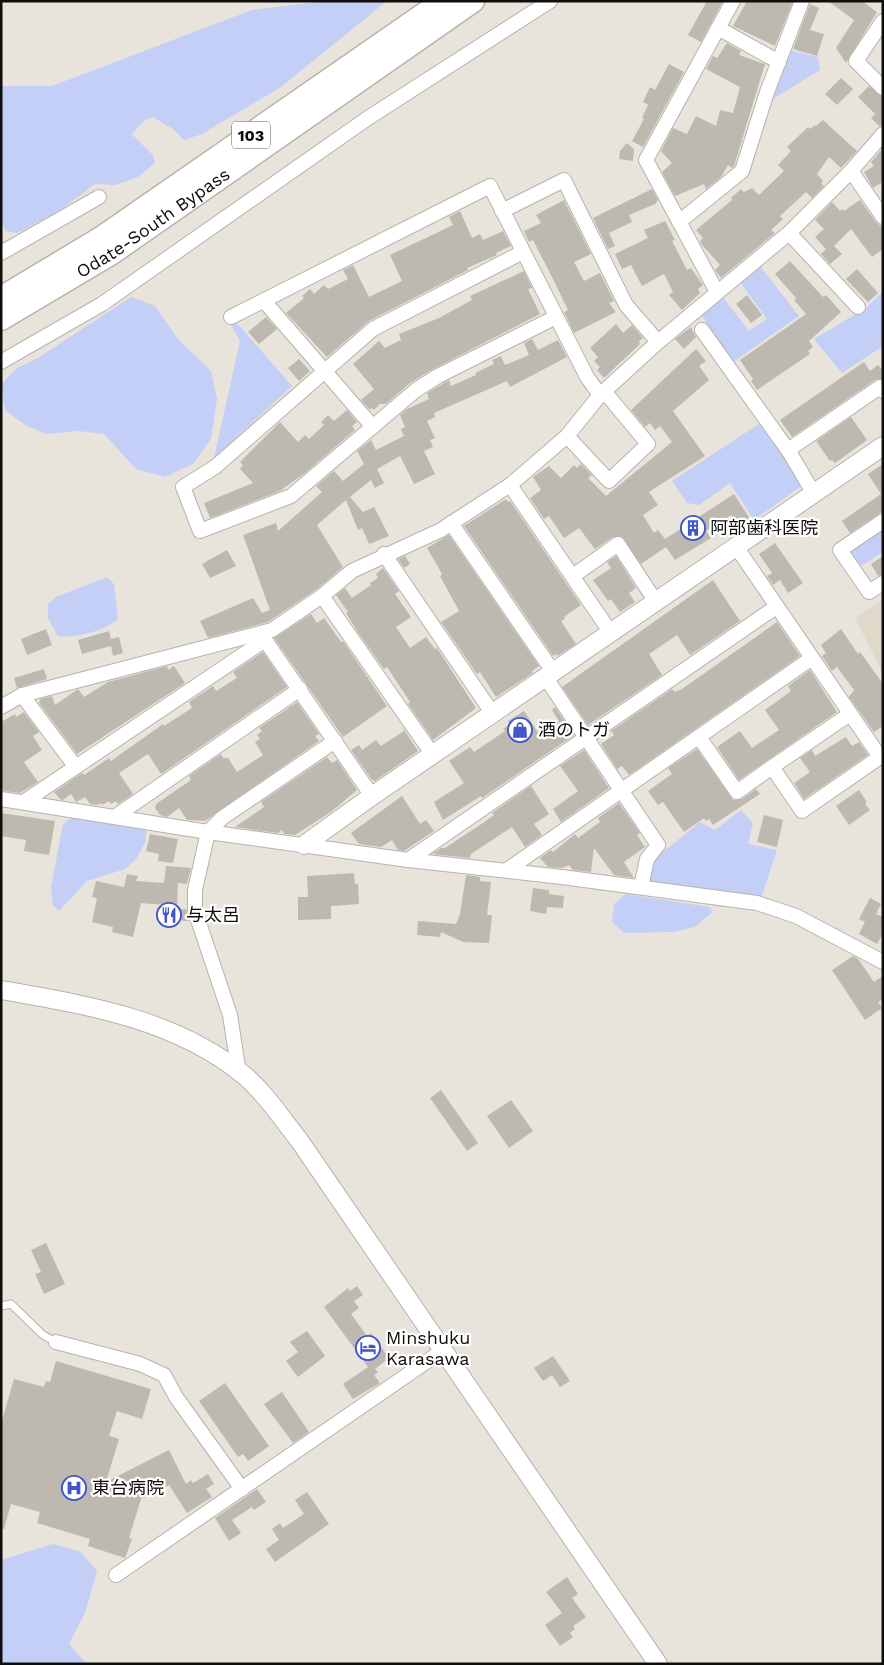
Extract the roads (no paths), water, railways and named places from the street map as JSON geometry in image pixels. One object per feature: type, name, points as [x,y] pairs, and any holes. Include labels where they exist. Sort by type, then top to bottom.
[{"type":"highway","points":[[405,38],[438,1]]},
{"type":"highway","name":"Odate-South Bypass","points":[[405,38],[443,1]]},
{"type":"highway","name":"Odate-South Bypass","points":[[1,319],[405,38],[474,1]]},
{"type":"highway","points":[[405,38],[480,1]]},
{"type":"highway","points":[[1,292],[106,246]]},
{"type":"highway","points":[[1,331],[106,246]]},
{"type":"highway","name":"Odate-South Bypass","points":[[1,298],[106,246]]},
{"type":"street","points":[[1,362],[102,304],[368,118],[550,1]]},
{"type":"street","points":[[717,292],[646,160],[733,1]]},
{"type":"street","points":[[678,222],[742,171],[802,1]]},
{"type":"street","points":[[883,21],[856,61],[883,88]]},
{"type":"street","points":[[718,28],[779,62]]},
{"type":"street","points":[[25,801],[322,596],[352,570],[451,523],[510,484],[566,436],[602,393],[658,342],[697,321],[717,292],[789,232],[851,171],[883,134]]},
{"type":"street","points":[[851,171],[883,217]]},
{"type":"street","points":[[502,211],[564,180],[626,305],[658,342]]},
{"type":"street","points":[[232,317],[490,186],[586,377],[648,444],[609,481],[566,436]]},
{"type":"street","points":[[1,253],[98,198]]},
{"type":"street","points":[[789,232],[858,307]]},
{"type":"street","points":[[523,252],[373,329],[216,467],[183,487],[200,531],[291,496],[416,390],[438,376],[556,317]]},
{"type":"street","points":[[264,301],[373,427]]},
{"type":"street","points":[[697,321],[788,450],[814,494]]},
{"type":"street","points":[[788,450],[880,387],[883,391]]},
{"type":"street","points":[[304,845],[372,796],[737,548],[883,446]]},
{"type":"street","points":[[510,484],[611,633]]},
{"type":"street","points":[[883,521],[840,550],[870,592],[883,584]]},
{"type":"street","points":[[451,523],[550,676],[586,737],[658,845],[647,859],[641,887]]},
{"type":"street","points":[[573,576],[618,544],[656,602]]},
{"type":"street","points":[[737,548],[880,757],[802,811],[772,767]]},
{"type":"street","points":[[384,554],[494,714]]},
{"type":"street","points":[[322,596],[433,755]]},
{"type":"street","points":[[408,860],[776,607]]},
{"type":"street","points":[[264,636],[372,796]]},
{"type":"street","points":[[1,707],[22,695],[264,636]]},
{"type":"street","points":[[507,870],[812,658]]},
{"type":"street","points":[[116,816],[300,689]]},
{"type":"street","points":[[22,695],[75,766]]},
{"type":"street","points":[[699,737],[737,792],[850,714]]},
{"type":"street","points":[[239,1072],[230,1015],[195,911],[195,890],[208,832],[222,818],[335,741]]},
{"type":"street","points":[[1,799],[25,801],[208,832],[408,860],[507,870],[757,903],[796,916],[883,962]]},
{"type":"street","points":[[1,990],[128,1015],[177,1033],[239,1072],[274,1108],[299,1140],[658,1664]]},
{"type":"street","points":[[56,1342],[140,1364],[164,1375],[176,1397],[242,1488]]},
{"type":"street","points":[[116,1575],[442,1351]]},
{"type":"lane","points":[[1,1306],[11,1304],[44,1335],[56,1342]]},
{"type":"place","name":"阿部歯科医院","points":[[693,528]]},
{"type":"place","name":"酒のトガ","points":[[520,730]]},
{"type":"place","name":"与太呂","points":[[169,915]]},
{"type":"place","name":"Minshuku Karasawa","points":[[368,1348]]},
{"type":"place","name":"東台病院","points":[[74,1488]]}]
